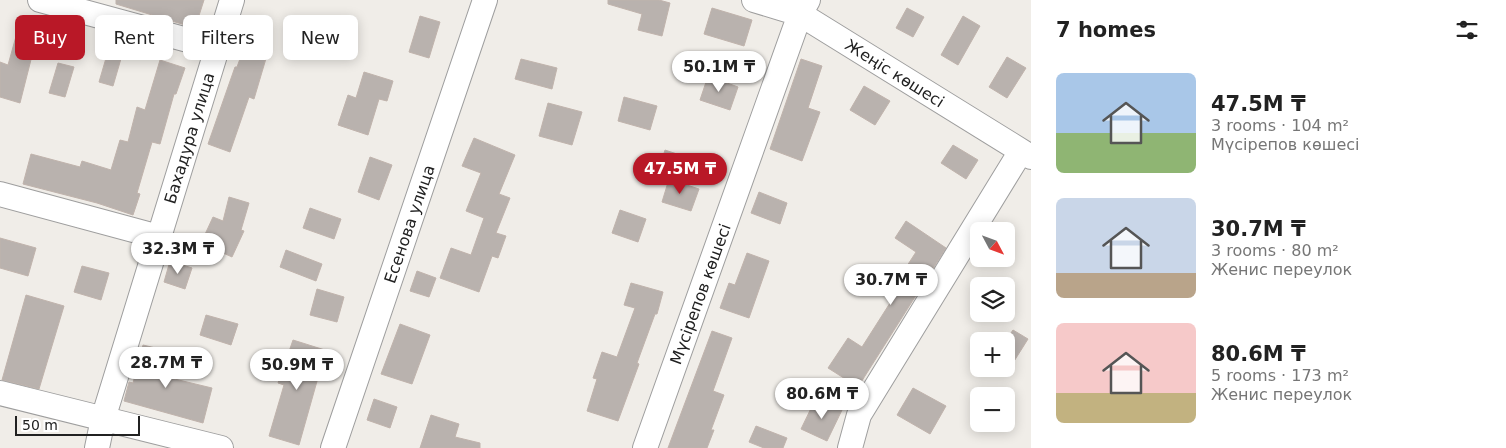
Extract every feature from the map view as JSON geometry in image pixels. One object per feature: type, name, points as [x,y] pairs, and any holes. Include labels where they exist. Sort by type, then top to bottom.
[{"type":"street","points":[[40,0],[183,39]]},
{"type":"street","name":"Бахадура улица","points":[[227,15],[232,0]]},
{"type":"street","name":"Есенова улица","points":[[334,448],[485,0]]},
{"type":"street","name":"Жеңіс көшесі","points":[[754,0],[804,7],[1026,154]]},
{"type":"street","name":"Мүсірепов көшесі","points":[[644,448],[804,7]]},
{"type":"street","name":"Бахадура улица","points":[[97,448],[103,419],[213,60]]},
{"type":"street","points":[[850,448],[859,414],[1026,154]]},
{"type":"street","points":[[0,194],[159,237]]},
{"type":"street","points":[[0,393],[221,448]]},
{"type":"building","points":[[116,0],[204,0],[199,15],[183,15],[183,24],[173,21],[173,15],[152,15],[116,4]]},
{"type":"building","points":[[608,0],[659,0],[670,3],[662,36],[638,30],[642,14],[608,4]]},
{"type":"building","points":[[712,8],[752,20],[744,46],[704,34]]},
{"type":"building","points":[[907,8],[924,17],[913,37],[896,28]]},
{"type":"building","points":[[420,16],[440,22],[429,58],[409,52]]},
{"type":"building","points":[[963,16],[980,26],[958,65],[941,55]]},
{"type":"building","points":[[15,40],[15,60],[31,60],[20,103],[0,97],[0,62],[8,65]]},
{"type":"building","points":[[1007,57],[1026,68],[1007,98],[989,87]]},
{"type":"building","points":[[521,59],[557,68],[552,89],[515,79]]},
{"type":"building","points":[[801,59],[822,66],[808,108],[820,112],[802,161],[770,149]]},
{"type":"building","points":[[105,60],[121,60],[113,86],[99,82]]},
{"type":"building","points":[[160,60],[185,68],[176,94],[174,94],[160,144],[152,142],[137,193],[140,194],[133,215],[97,203],[23,184],[31,154],[80,167],[82,161],[111,170],[120,140],[128,142],[137,107],[145,110]]},
{"type":"building","points":[[240,60],[266,60],[254,99],[249,97],[230,152],[208,144],[235,67],[237,67]]},
{"type":"building","points":[[58,63],[74,67],[65,97],[49,93]]},
{"type":"building","points":[[364,72],[393,81],[387,101],[379,99],[368,135],[338,125],[348,95],[356,98]]},
{"type":"building","points":[[708,76],[738,87],[730,110],[700,100]]},
{"type":"building","points":[[864,86],[890,101],[875,125],[850,110]]},
{"type":"building","points":[[624,97],[657,106],[650,130],[618,121]]},
{"type":"building","points":[[548,103],[582,112],[572,145],[539,136]]},
{"type":"building","points":[[474,138],[515,155],[499,194],[510,198],[496,233],[506,236],[498,258],[492,256],[479,292],[440,278],[451,248],[471,255],[484,218],[466,211],[481,173],[462,166]]},
{"type":"building","points":[[953,145],[978,160],[966,179],[941,163]]},
{"type":"building","points":[[665,150],[686,157],[679,179],[658,172]]},
{"type":"building","points":[[370,157],[392,165],[379,200],[358,192]]},
{"type":"building","points":[[669,179],[699,189],[691,211],[662,202]]},
{"type":"building","points":[[759,192],[787,203],[780,224],[751,213]]},
{"type":"building","points":[[229,197],[249,203],[241,230],[244,231],[232,257],[201,243],[213,217],[223,221]]},
{"type":"building","points":[[310,208],[341,219],[334,239],[303,228]]},
{"type":"building","points":[[620,210],[646,219],[638,242],[612,233]]},
{"type":"building","points":[[906,221],[946,248],[858,387],[828,368],[848,338],[862,347],[897,292],[892,289],[916,252],[895,238]]},
{"type":"building","points":[[0,238],[36,248],[28,276],[0,268]]},
{"type":"building","points":[[286,250],[322,264],[316,281],[280,267]]},
{"type":"building","points":[[747,253],[769,261],[749,318],[720,308],[729,283],[735,285]]},
{"type":"building","points":[[170,261],[192,268],[185,289],[164,282]]},
{"type":"building","points":[[82,266],[109,273],[101,300],[74,292]]},
{"type":"building","points":[[417,271],[436,278],[429,297],[410,291]]},
{"type":"building","points":[[631,283],[663,292],[657,314],[655,314],[637,363],[639,364],[618,421],[587,411],[597,379],[593,378],[602,352],[617,357],[635,308],[624,305]]},
{"type":"building","points":[[317,289],[344,297],[337,322],[310,315]]},
{"type":"building","points":[[26,295],[64,306],[39,389],[2,380]]},
{"type":"building","points":[[206,315],[238,324],[231,345],[200,335]]},
{"type":"building","points":[[400,324],[430,335],[412,384],[381,374]]},
{"type":"building","points":[[1013,330],[1028,339],[1015,360],[1015,332],[1012,332]]},
{"type":"building","points":[[712,331],[732,338],[713,391],[724,395],[711,430],[714,430],[707,448],[668,448]]},
{"type":"building","points":[[293,340],[328,351],[323,368],[321,367],[299,445],[269,436],[284,385],[278,383]]},
{"type":"building","points":[[143,345],[168,351],[162,376],[212,388],[203,423],[124,401],[129,382],[133,383]]},
{"type":"building","points":[[913,388],[946,406],[930,434],[897,415]]},
{"type":"building","points":[[816,398],[842,410],[827,441],[801,429]]},
{"type":"building","points":[[374,399],[397,407],[390,428],[367,420]]},
{"type":"building","points":[[431,415],[459,424],[455,437],[480,443],[480,448],[420,448]]},
{"type":"building","points":[[756,426],[787,438],[783,448],[764,448],[749,442]]}]
